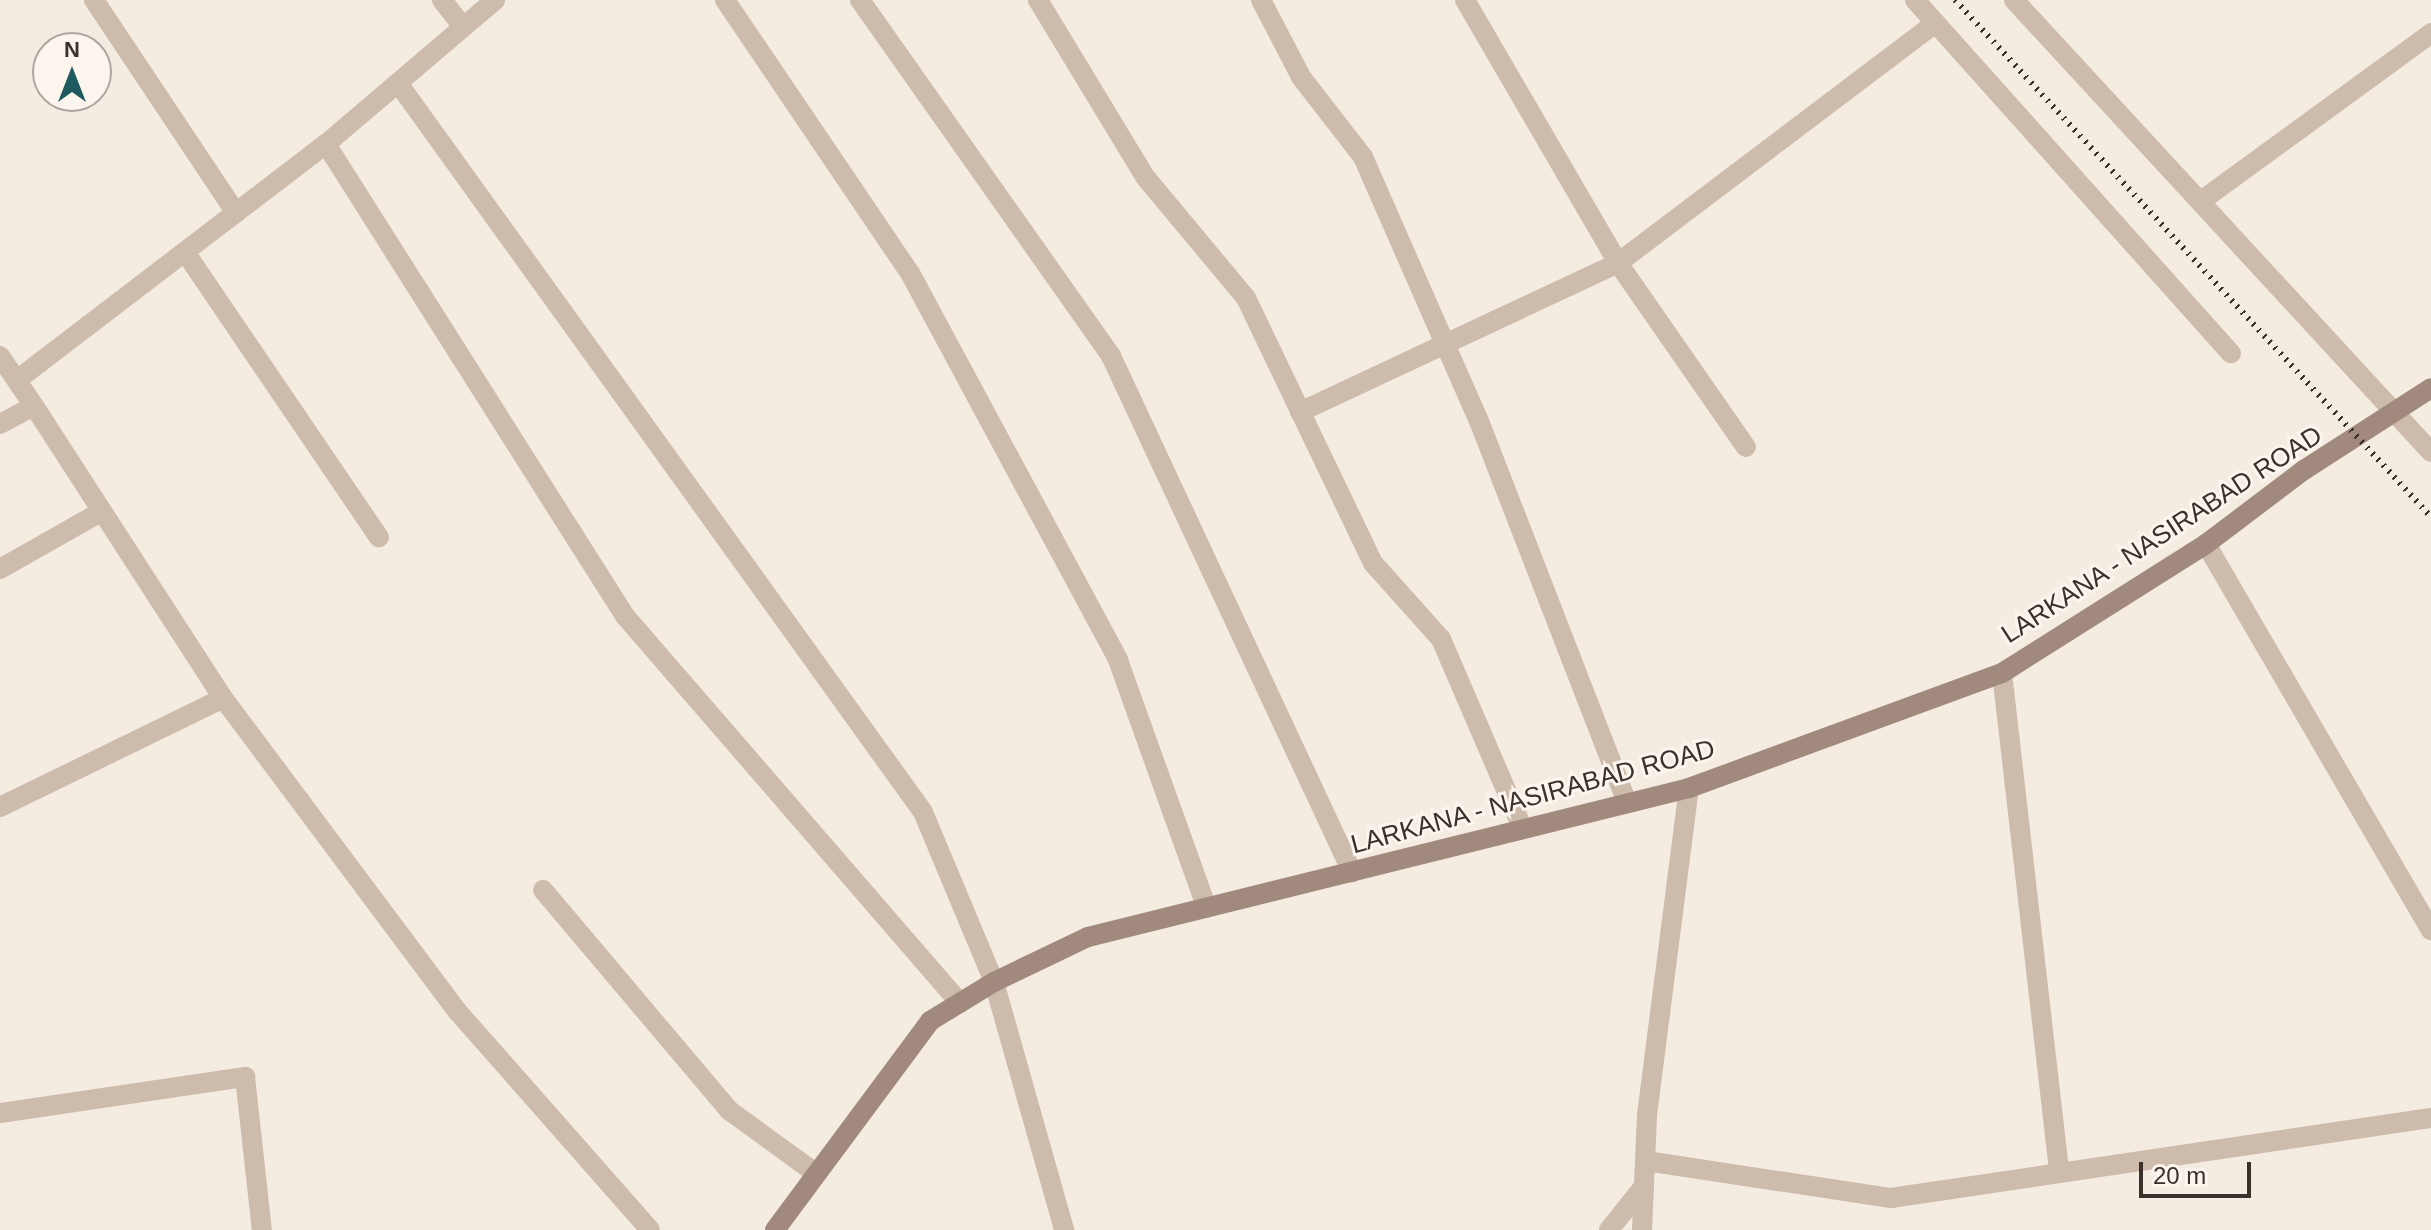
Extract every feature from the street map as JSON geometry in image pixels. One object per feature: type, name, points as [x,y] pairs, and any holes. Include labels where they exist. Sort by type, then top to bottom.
[{"type":"main road","name":"LARKANA - NASIRABAD ROAD","points":[[775,1230],[814,1172],[930,1021],[994,982],[1088,937],[1689,788],[2002,673],[2206,544],[2431,388]]},
{"type":"street","points":[[94,0],[236,213]]},
{"type":"street","points":[[442,0],[463,27]]},
{"type":"street","points":[[17,380],[326,144],[495,0]]},
{"type":"street","points":[[725,0],[910,273],[1118,660],[1207,908]]},
{"type":"street","points":[[860,0],[1111,356],[1352,872]]},
{"type":"street","points":[[1038,0],[1146,178],[1246,298],[1373,563],[1441,639],[1523,829]]},
{"type":"street","points":[[1261,0],[1301,77],[1363,157],[1445,344],[1627,803]]},
{"type":"street","points":[[1465,0],[1618,263],[1746,447]]},
{"type":"street","points":[[1915,0],[2231,353]]},
{"type":"street","points":[[2014,0],[2397,409],[2431,452]]},
{"type":"street","points":[[1300,412],[1618,263],[1935,23]]},
{"type":"street","points":[[2201,201],[2431,33]]},
{"type":"street","points":[[398,83],[923,812],[994,982],[1064,1230]]},
{"type":"street","points":[[326,144],[625,616],[960,1003]]},
{"type":"street","points":[[185,252],[379,537]]},
{"type":"street","points":[[0,356],[223,698],[458,1012],[650,1230]]},
{"type":"street","points":[[0,424],[34,406]]},
{"type":"street","points":[[0,569],[102,511]]},
{"type":"street","points":[[2206,544],[2431,930]]},
{"type":"street","points":[[2002,673],[2059,1170]]},
{"type":"street","points":[[0,807],[223,698]]},
{"type":"street","points":[[1642,1230],[1646,1161],[1689,788]]},
{"type":"street","points":[[543,890],[730,1111],[814,1172]]},
{"type":"street","points":[[0,1113],[245,1077],[262,1230]]},
{"type":"street","points":[[1646,1161],[1891,1198],[2059,1170],[2431,1118]]},
{"type":"street","points":[[1609,1230],[1644,1186]]},
{"type":"railway","points":[[1955,0],[2431,517]]}]
